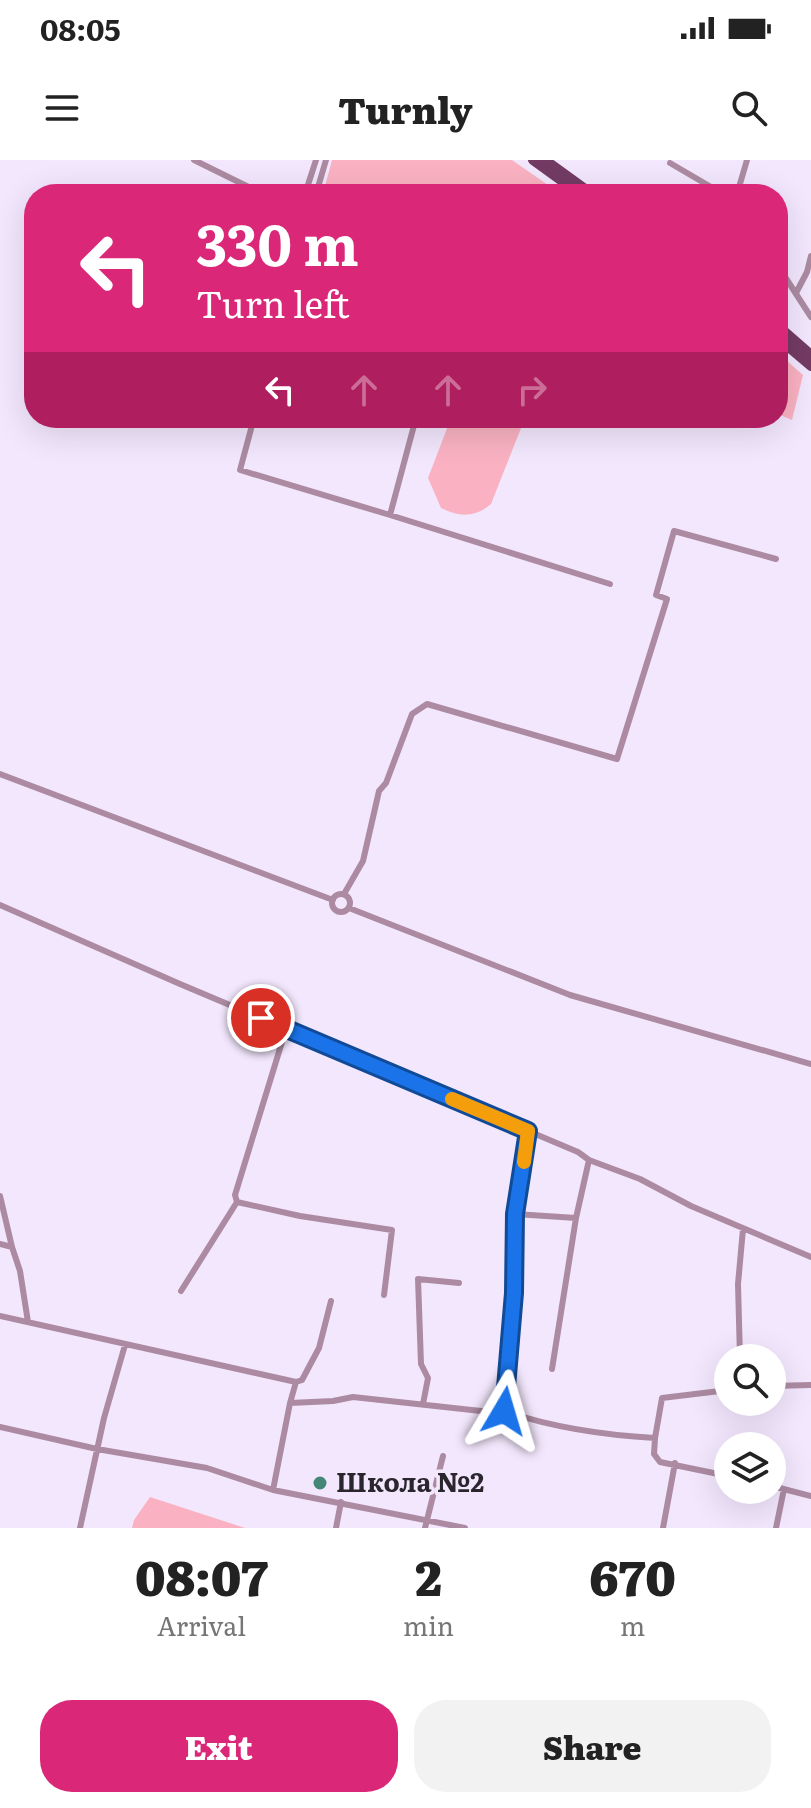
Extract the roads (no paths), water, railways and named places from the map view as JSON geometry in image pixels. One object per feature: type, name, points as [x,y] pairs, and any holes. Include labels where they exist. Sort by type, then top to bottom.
[{"type":"main road","points":[[533,160],[566,184]]},
{"type":"main road","points":[[545,160],[578,184]]},
{"type":"main road","points":[[788,335],[811,355]]},
{"type":"main road","points":[[788,346],[811,366]]},
{"type":"street","points":[[194,160],[243,184]]},
{"type":"street","points":[[308,184],[316,160]]},
{"type":"street","points":[[319,184],[326,160]]},
{"type":"street","points":[[740,184],[747,160]]},
{"type":"street","points":[[670,163],[706,184]]},
{"type":"street","points":[[796,293],[811,256]]},
{"type":"street","points":[[788,281],[807,304],[811,317]]},
{"type":"street","points":[[251,428],[240,470],[610,584]]},
{"type":"street","points":[[390,515],[413,428]]},
{"type":"street","points":[[344,894],[363,861],[379,791],[386,783],[412,714],[427,704],[617,759],[667,599],[656,595],[674,531],[776,559]]},
{"type":"street","points":[[0,774],[333,900]]},
{"type":"street","points":[[338,894],[344,894],[350,900],[349,908],[344,912],[336,910],[333,900],[338,894]]},
{"type":"street","points":[[0,905],[578,1152],[589,1160],[640,1179],[743,1229],[811,1257]]},
{"type":"street","points":[[349,908],[570,995],[811,1064]]},
{"type":"street","points":[[181,1291],[237,1202],[235,1195],[286,1029]]},
{"type":"street","points":[[504,1411],[514,1293],[515,1214],[528,1131]]},
{"type":"street","points":[[552,1369],[576,1218],[589,1160]]},
{"type":"street","points":[[0,1196],[20,1271],[28,1322]]},
{"type":"street","points":[[237,1202],[300,1216],[392,1230],[384,1295]]},
{"type":"street","points":[[515,1214],[576,1218]]},
{"type":"street","points":[[740,1344],[738,1284],[743,1229]]},
{"type":"street","points":[[0,1244],[12,1247]]},
{"type":"street","points":[[423,1404],[428,1378],[421,1364],[418,1279],[459,1283]]},
{"type":"street","points":[[0,1316],[296,1382],[302,1380],[319,1348],[331,1301]]},
{"type":"street","points":[[80,1528],[125,1345]]},
{"type":"street","points":[[273,1490],[296,1382]]},
{"type":"street","points":[[786,1386],[811,1385]]},
{"type":"street","points":[[714,1392],[662,1398],[654,1454],[660,1462],[714,1473]]},
{"type":"street","points":[[290,1403],[353,1397],[504,1411],[542,1424],[596,1434],[655,1438]]},
{"type":"street","points":[[0,1427],[97,1449],[207,1468],[273,1490],[465,1528]]},
{"type":"street","points":[[425,1528],[443,1456]]},
{"type":"street","points":[[663,1528],[675,1463]]},
{"type":"street","points":[[786,1490],[811,1496]]},
{"type":"street","points":[[336,1528],[341,1502]]},
{"type":"street","points":[[776,1528],[781,1504]]},
{"type":"place","name":"Школа №2","points":[[320,1483]]}]
